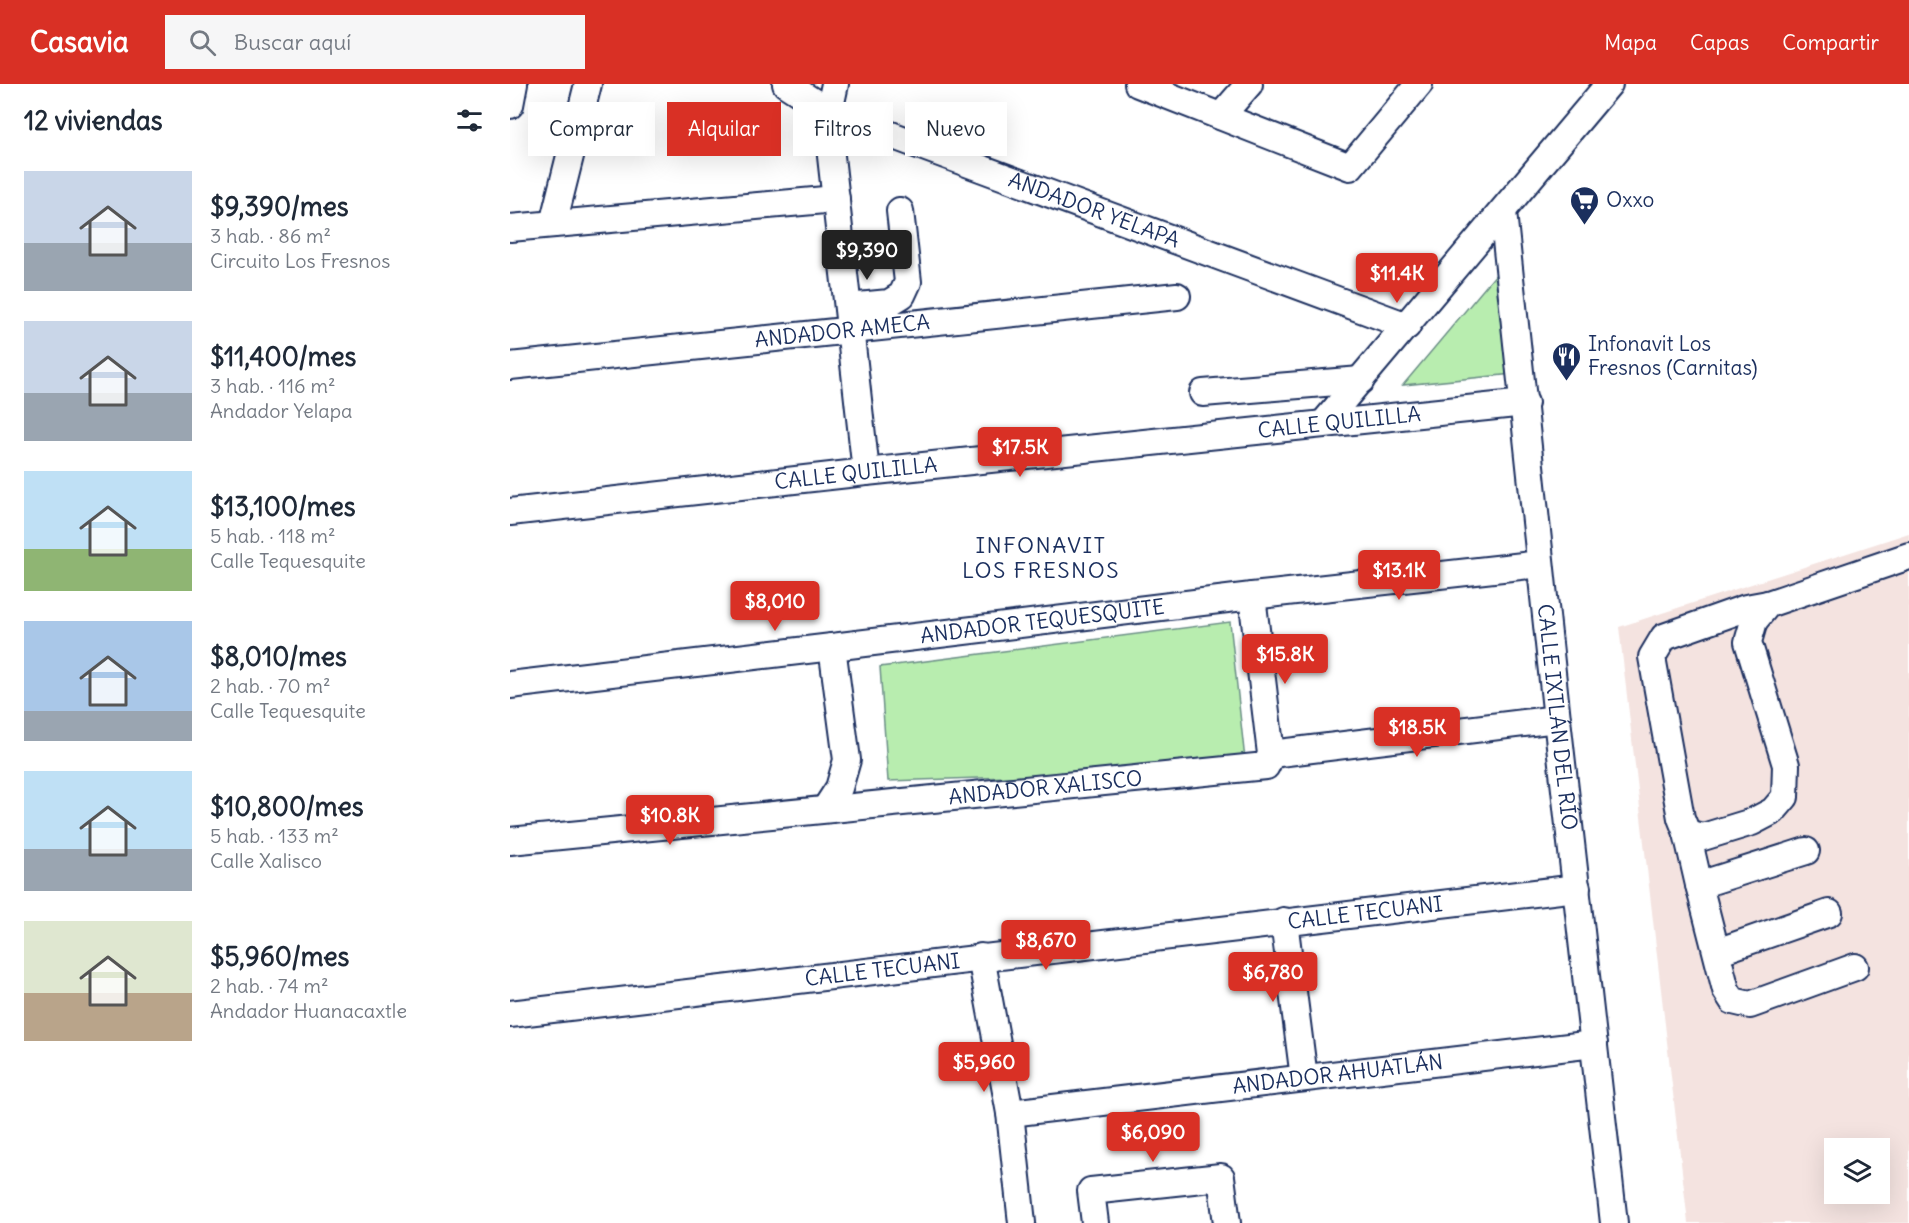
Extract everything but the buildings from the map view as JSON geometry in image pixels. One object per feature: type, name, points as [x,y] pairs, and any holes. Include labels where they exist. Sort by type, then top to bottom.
[{"type":"street","points":[[510,105],[514,84]]},
{"type":"street","points":[[553,224],[588,84]]},
{"type":"street","name":"ANDADOR YELAPA","points":[[786,84],[814,102]]},
{"type":"street","points":[[831,102],[835,84]]},
{"type":"street","points":[[1138,84],[1350,166],[1419,84]]},
{"type":"street","points":[[1221,116],[1250,84]]},
{"type":"street","points":[[1323,424],[1609,84]]},
{"type":"street","name":"ANDADOR YELAPA","points":[[893,136],[1407,326]]},
{"type":"street","points":[[831,156],[866,472]]},
{"type":"street","points":[[510,228],[836,199]]},
{"type":"street","points":[[849,319],[889,303],[902,295],[908,282],[900,211]]},
{"type":"street","name":"CALLE IXTLÁN DEL RÍO","points":[[1503,212],[1614,1223]]},
{"type":"street","name":"ANDADOR AMECA","points":[[510,366],[849,319],[1177,296]]},
{"type":"street","points":[[1203,393],[1360,380]]},
{"type":"street","name":"CALLE QUILILLA","points":[[510,512],[1525,403]]},
{"type":"street","points":[[1855,967],[1750,1005],[1733,1001],[1726,990],[1687,833],[1681,818],[1652,657],[1664,637],[1909,556]]},
{"type":"street","name":"ANDADOR TEQUESQUITE","points":[[510,685],[1252,596],[1540,564]]},
{"type":"street","points":[[1252,596],[1269,760]]},
{"type":"street","points":[[1687,833],[1703,837],[1752,822],[1773,811],[1785,797],[1786,765],[1748,642],[1754,621],[1768,604]]},
{"type":"street","points":[[826,808],[838,788],[847,760],[832,647]]},
{"type":"street","name":"ANDADOR XALISCO","points":[[510,841],[1269,760],[1557,719]]},
{"type":"street","points":[[1699,885],[1806,850]]},
{"type":"street","name":"CALLE TECUANI","points":[[510,1014],[1577,888]]},
{"type":"street","points":[[1717,952],[1829,913]]},
{"type":"street","points":[[1284,921],[1304,1078]]},
{"type":"street","points":[[981,957],[1010,1113],[1022,1223]]},
{"type":"street","name":"ANDADOR AHUATLÁN","points":[[1010,1113],[1594,1044]]},
{"type":"street","points":[[1095,1223],[1091,1191],[1221,1177],[1227,1223]]},
{"type":"shaded area","points":[[1909,533],[1909,1223],[1688,1223],[1619,627]]},
{"type":"green space","points":[[1502,267],[1513,374],[1403,385]]},
{"type":"green space","points":[[1230,622],[1246,769],[888,781],[880,667]]},
{"type":"place","name":"Oxxo","points":[[1585,226]]},
{"type":"place","name":"Infonavit Los Fresnos (Carnitas)","points":[[1567,382]]},
{"type":"district","name":"INFONAVIT LOS FRESNOS","points":[[1041,558]]}]
